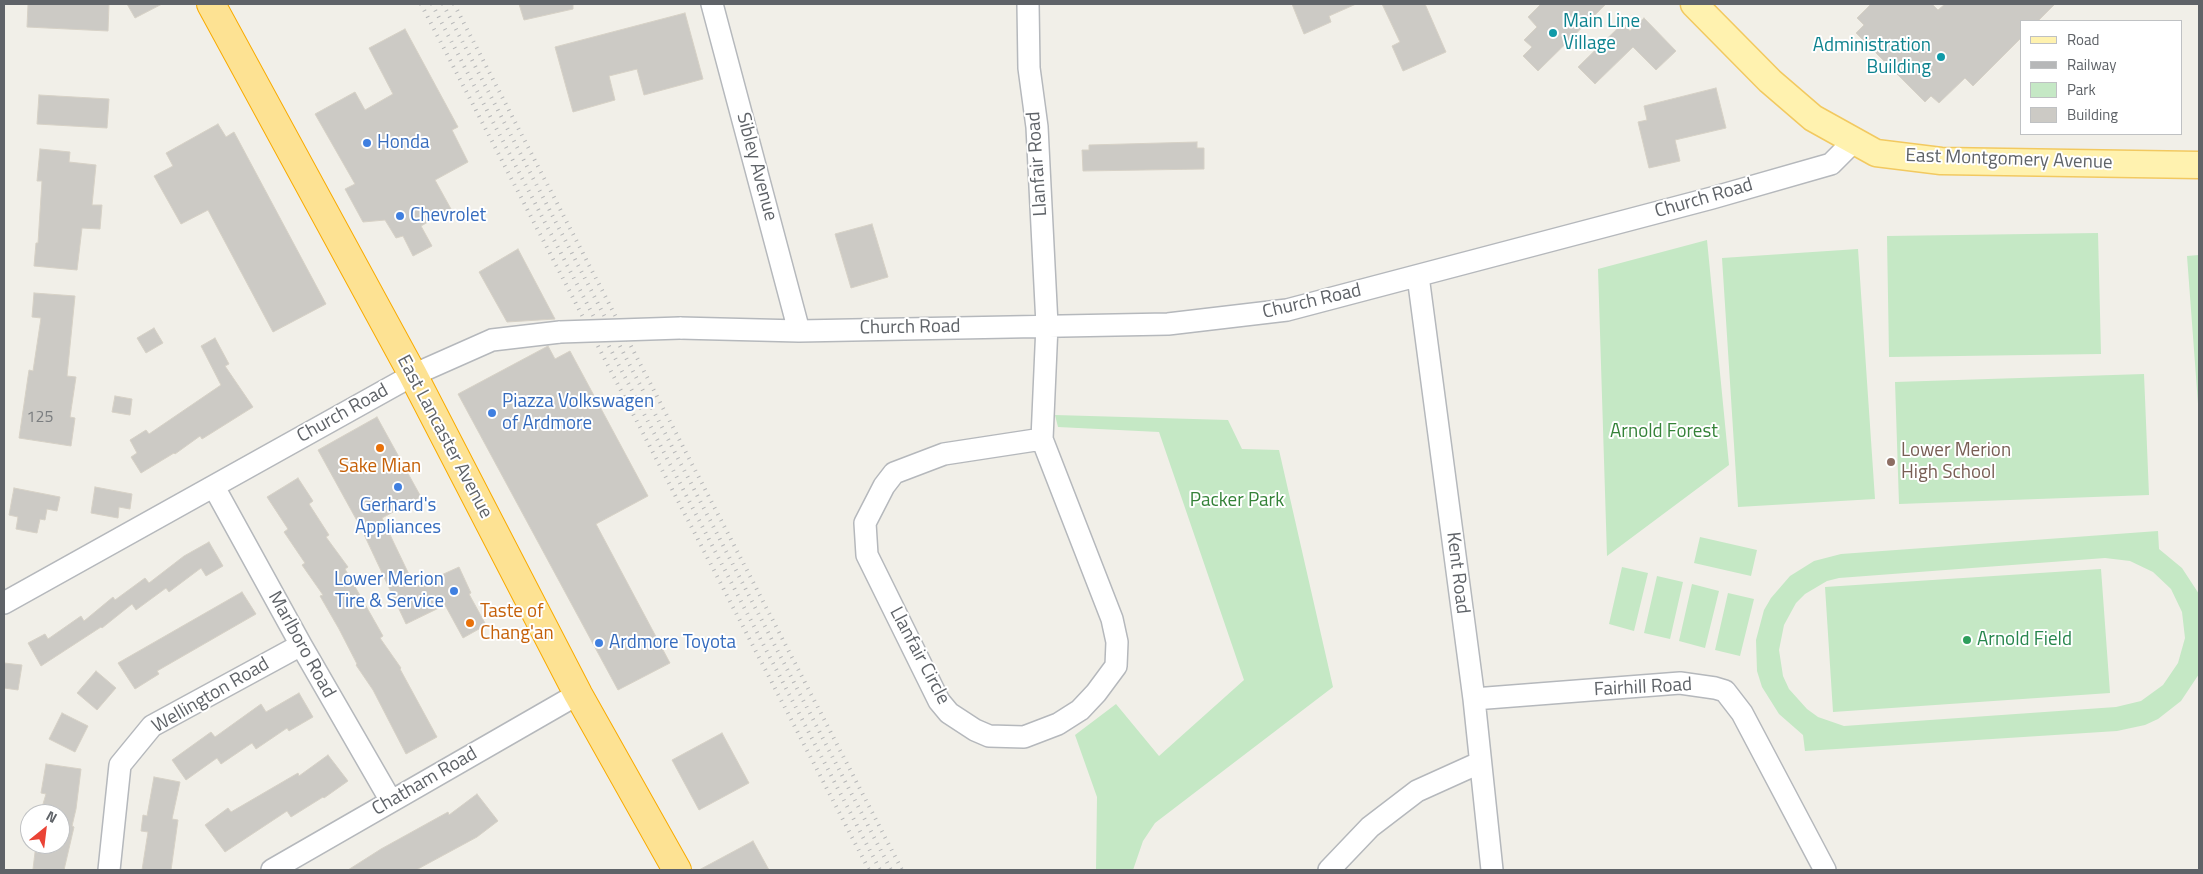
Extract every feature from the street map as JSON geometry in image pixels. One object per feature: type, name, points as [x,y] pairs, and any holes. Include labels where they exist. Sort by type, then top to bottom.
[{"type":"highway","name":"East Lancaster Avenue","points":[[211,4],[413,376],[578,694],[677,870]]},
{"type":"main road","name":"East Montgomery Avenue","points":[[1694,4],[1770,81],[1813,118],[1876,153],[1941,161],[2199,165]]},
{"type":"street","name":"Sibley Avenue","points":[[712,4],[800,331]]},
{"type":"street","name":"Llanfair Road","points":[[1028,4],[1029,68],[1037,127],[1047,325]]},
{"type":"street","name":"Church Road","points":[[4,603],[413,376],[492,340],[560,332],[680,328],[800,331],[1168,324],[1236,318],[1287,310],[1728,194],[1831,164],[1854,142]]},
{"type":"street","name":"Kent Road","points":[[1418,276],[1474,699],[1479,763],[1492,870]]},
{"type":"street","name":"Llanfair Circle","points":[[1042,439],[944,454],[894,473],[884,486],[865,523],[867,555],[939,701],[949,713],[975,730],[989,736],[1024,737],[1058,724],[1080,710],[1096,693],[1116,666],[1117,642],[1112,619],[1042,439],[1047,325]]},
{"type":"street","name":"Marlboro Road","points":[[214,487],[301,645],[391,801]]},
{"type":"street","name":"Wellington Road","points":[[109,870],[120,765],[152,726],[301,645]]},
{"type":"street","name":"Fairhill Road","points":[[1474,699],[1680,683],[1708,686],[1725,691],[1742,713],[1825,870]]},
{"type":"street","name":"Chatham Road","points":[[272,870],[578,694]]},
{"type":"street","points":[[1329,870],[1370,826],[1417,791],[1479,763]]},
{"type":"green space","points":[[2098,233],[2101,354],[1889,357],[1887,236]]},
{"type":"green space","name":"Arnold Forest","points":[[1707,240],[1729,465],[1607,556],[1598,269]]},
{"type":"green space","points":[[1858,249],[1875,499],[1738,507],[1722,258]]},
{"type":"green space","points":[[2199,255],[2199,417],[2187,256]]},
{"type":"green space","points":[[2144,374],[2149,495],[1899,504],[1895,382]]},
{"type":"green space","name":"Packer Park","points":[[1055,415],[1228,420],[1242,449],[1279,450],[1333,687],[1155,823],[1143,841],[1133,870],[1096,870],[1097,797],[1075,735],[1116,704],[1159,756],[1244,680],[1159,432],[1058,427]]},
{"type":"green space","points":[[2158,531],[2159,549],[2182,568],[2199,594],[2199,674],[2181,701],[2158,719],[2145,725],[2117,731],[1805,751],[1803,735],[1779,714],[1762,687],[1757,671],[1756,640],[1764,610],[1771,598],[1790,576],[1814,561],[1841,554]],"holes":[[[2105,558],[2130,561],[2153,572],[2171,589],[2182,612],[2185,638],[2178,663],[2163,685],[2141,701],[2116,707],[1844,726],[1818,717],[1807,709],[1789,689],[1783,676],[1779,650],[1784,625],[1796,603],[1805,594],[1827,581],[1839,578]]]},
{"type":"green space","points":[[1700,537],[1757,550],[1751,576],[1694,563]]},
{"type":"green space","points":[[1622,567],[1648,573],[1634,631],[1609,624]]},
{"type":"green space","name":"Arnold Field","points":[[2101,569],[2110,693],[1833,712],[1825,587]]},
{"type":"green space","points":[[1657,576],[1683,582],[1670,639],[1644,633]]},
{"type":"green space","points":[[1692,584],[1719,591],[1705,648],[1679,641]]},
{"type":"green space","points":[[1728,593],[1754,599],[1740,656],[1715,650]]},
{"type":"building","points":[[28,4],[109,4],[108,31],[27,27]]},
{"type":"building","points":[[127,4],[162,4],[135,18]]},
{"type":"building","points":[[519,4],[573,4],[573,9],[524,20]]},
{"type":"building","points":[[1292,4],[1356,4],[1329,16],[1331,22],[1304,34]]},
{"type":"building","points":[[1382,4],[1425,4],[1446,52],[1403,71],[1392,46],[1400,42]]},
{"type":"building","name":"Main Line Village","points":[[1541,4],[1606,4],[1538,71],[1523,56],[1532,47],[1524,40],[1537,27],[1528,17]]},
{"type":"building","name":"Administration Building","points":[[1871,4],[1932,4],[1938,10],[1945,4],[2055,4],[2039,20],[2020,20],[2020,39],[1973,86],[1965,78],[1939,103],[1931,96],[1925,102],[1856,33],[1864,25],[1857,18]]},
{"type":"building","points":[[685,13],[703,79],[644,95],[637,69],[609,76],[615,100],[573,112],[555,47]]},
{"type":"building","points":[[1644,18],[1676,51],[1656,70],[1633,47],[1595,84],[1578,67],[1623,23],[1630,31]]},
{"type":"building","points":[[405,29],[458,127],[452,130],[468,162],[435,180],[451,209],[421,226],[432,246],[413,256],[403,236],[396,238],[385,220],[363,222],[345,189],[355,184],[315,114],[355,92],[365,110],[393,94],[369,48]]},
{"type":"building","points":[[1716,88],[1726,128],[1675,140],[1680,161],[1649,168],[1638,122],[1647,120],[1644,106]]},
{"type":"building","points":[[39,95],[109,99],[107,128],[37,124]]},
{"type":"building","points":[[218,124],[226,137],[234,132],[326,304],[273,332],[208,210],[181,224],[154,176],[173,166],[166,153]]},
{"type":"building","points":[[1197,142],[1197,148],[1204,148],[1204,169],[1083,171],[1082,150],[1089,150],[1089,145]]},
{"type":"building","points":[[40,149],[70,152],[69,162],[96,165],[92,205],[102,205],[100,229],[82,228],[77,270],[34,266],[36,243],[38,243],[42,181],[37,181]]},
{"type":"building","points":[[872,224],[888,277],[851,288],[835,234]]},
{"type":"building","points":[[518,249],[555,319],[507,322],[479,272]]},
{"type":"building","points":[[34,293],[75,296],[67,376],[76,377],[70,417],[75,418],[71,446],[19,438],[29,370],[33,371],[41,318],[32,317]]},
{"type":"building","points":[[154,328],[163,343],[146,353],[137,338]]},
{"type":"building","points":[[215,338],[229,364],[225,366],[253,407],[202,439],[200,436],[175,454],[141,473],[131,457],[137,453],[130,440],[146,430],[149,434],[221,385],[201,346]]},
{"type":"building","points":[[548,346],[555,359],[570,351],[648,496],[596,524],[670,663],[618,690],[458,394]]},
{"type":"building","points":[[115,396],[132,399],[130,415],[112,412]]},
{"type":"building","points":[[377,417],[421,497],[382,518],[415,587],[459,567],[471,593],[469,594],[486,625],[463,638],[445,605],[406,624],[361,528],[318,450]]},
{"type":"building","points":[[298,478],[313,501],[309,504],[329,535],[326,537],[348,567],[345,569],[383,636],[380,638],[401,668],[437,737],[406,754],[373,690],[356,665],[339,629],[320,596],[323,595],[302,565],[305,563],[284,532],[288,529],[267,497]]},
{"type":"building","points":[[95,487],[132,494],[130,509],[119,507],[118,518],[91,513]]},
{"type":"building","points":[[14,488],[60,497],[57,511],[47,509],[45,520],[40,519],[37,533],[16,529],[18,517],[9,515]]},
{"type":"building","points":[[209,542],[223,566],[206,576],[201,568],[169,592],[166,588],[136,610],[132,604],[102,628],[41,666],[28,643],[45,634],[48,639],[81,616],[84,621],[113,597],[115,600],[145,578],[149,583],[184,556]]},
{"type":"building","points":[[242,592],[256,614],[157,671],[159,674],[135,689],[118,663]]},
{"type":"building","points":[[4,663],[22,665],[18,690],[4,688]]},
{"type":"building","points":[[96,671],[116,688],[97,710],[77,693]]},
{"type":"building","points":[[299,693],[313,717],[289,731],[287,728],[256,749],[252,743],[221,764],[217,758],[186,780],[172,760],[211,732],[215,737],[261,704],[266,712]]},
{"type":"building","points":[[62,713],[88,726],[75,752],[49,739]]},
{"type":"building","points":[[722,733],[749,783],[699,810],[672,760]]},
{"type":"building","points":[[328,755],[348,781],[324,798],[291,817],[287,811],[225,852],[205,825],[228,808],[231,812],[298,773],[299,776]]},
{"type":"building","points":[[46,764],[81,769],[70,844],[70,804],[43,804],[46,794],[41,793]]},
{"type":"building","points":[[154,777],[180,782],[172,819],[178,820],[171,870],[142,870],[148,832],[141,831],[143,815],[147,816]]},
{"type":"building","points":[[477,794],[498,821],[477,837],[416,870],[348,870],[381,849],[448,812],[449,815]]},
{"type":"building","points":[[753,841],[769,870],[699,870]]},
{"type":"building","points":[[35,854],[68,854],[64,870],[33,869]]},
{"type":"railway","points":[[421,4],[869,870]]},
{"type":"railway","points":[[432,4],[880,870]]},
{"type":"railway","points":[[443,4],[891,870]]},
{"type":"railway","points":[[454,4],[902,870]]},
{"type":"place","name":"Main Line Village","points":[[1553,33]]},
{"type":"place","name":"Administration Building","points":[[1941,57]]},
{"type":"place","name":"Honda","points":[[367,143]]},
{"type":"place","name":"Chevrolet","points":[[400,216]]},
{"type":"place","name":"Piazza Volkswagen of Ardmore","points":[[492,413]]},
{"type":"place","name":"Sake Mian","points":[[380,448]]},
{"type":"place","name":"Lower Merion High School","points":[[1891,462]]},
{"type":"place","name":"Gerhard's Appliances","points":[[398,487]]},
{"type":"place","name":"Lower Merion Tire & Service","points":[[454,591]]},
{"type":"place","name":"Taste of Chang'an","points":[[470,623]]},
{"type":"place","name":"Arnold Field","points":[[1967,640]]},
{"type":"place","name":"Ardmore Toyota","points":[[599,643]]}]
